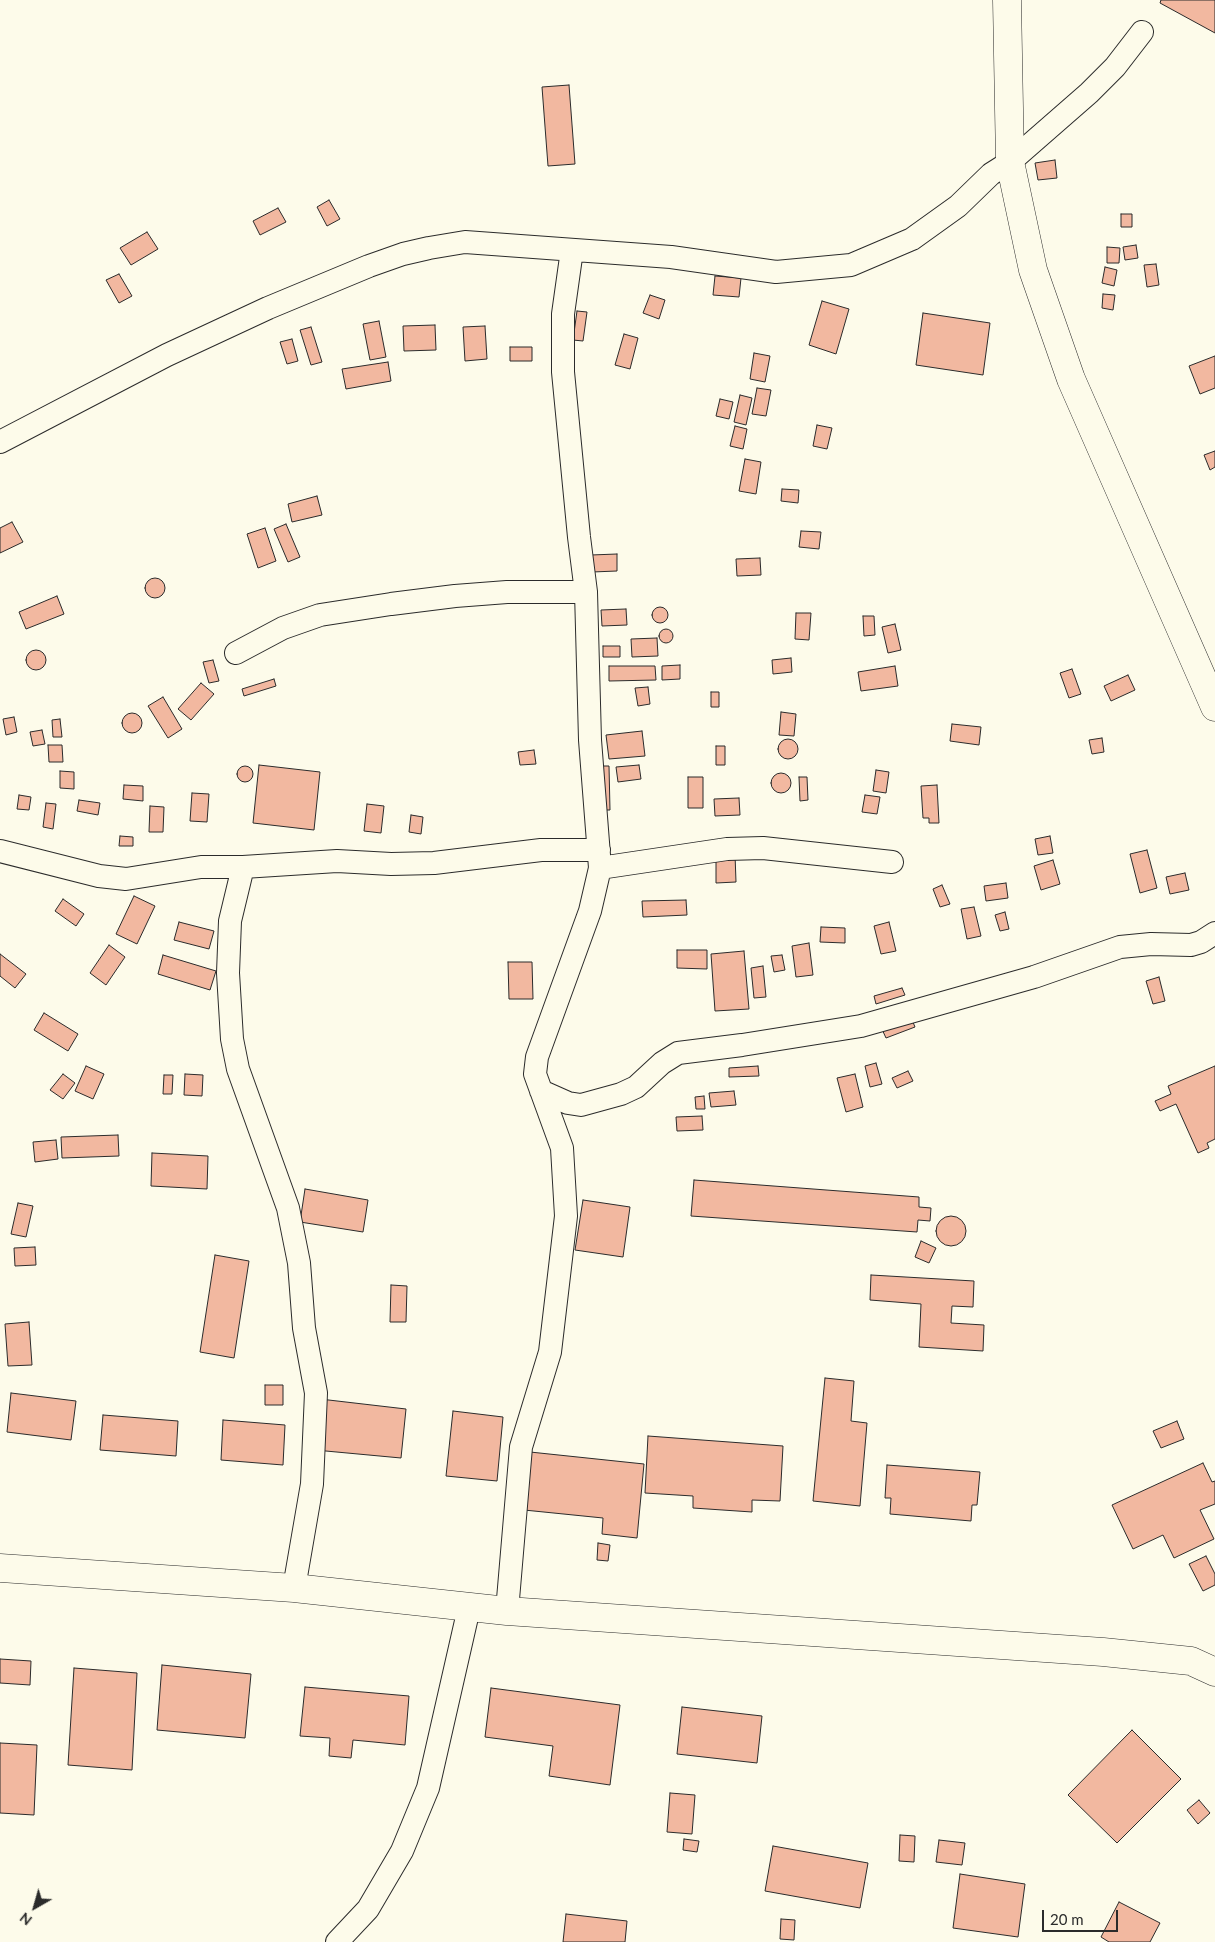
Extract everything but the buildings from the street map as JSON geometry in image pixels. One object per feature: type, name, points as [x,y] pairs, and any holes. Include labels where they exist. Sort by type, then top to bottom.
[{"type":"main road","points":[[1007,0],[1010,162],[1033,270],[1071,379],[1215,707]]},
{"type":"main road","points":[[0,1568],[294,1588],[507,1612],[1102,1652],[1191,1661],[1215,1672]]},
{"type":"main road","points":[[1191,1661],[1215,1649]]},
{"type":"street","points":[[0,442],[167,355],[268,308],[386,260],[429,248],[465,242],[671,257],[776,272],[851,265],[912,239],[958,206],[991,174],[1010,162],[1089,93],[1115,67],[1142,32]]},
{"type":"street","points":[[507,1612],[521,1447],[550,1352],[566,1216],[562,1148],[536,1074],[537,1057],[590,911],[600,859],[590,740],[586,592],[563,372],[563,314],[572,250]]},
{"type":"street","points":[[236,653],[283,628],[320,615],[456,596],[507,592],[586,592]]},
{"type":"street","points":[[0,850],[99,876],[126,879],[201,866],[243,867],[337,861],[391,864],[434,863],[541,850],[600,859],[763,848],[892,862]]},
{"type":"street","points":[[243,867],[230,921],[229,992],[232,1039],[238,1069],[288,1208],[299,1263],[304,1328],[316,1393],[312,1484],[294,1588]]},
{"type":"street","points":[[541,1091],[568,1103],[581,1105],[621,1094],[636,1087],[662,1063],[678,1053],[861,1026],[1034,977],[1120,947],[1151,944],[1190,945],[1201,942],[1215,933]]},
{"type":"street","points":[[562,1148],[572,1116],[581,1105]]},
{"type":"street","points":[[337,1942],[368,1909],[402,1851],[428,1788],[469,1608]]}]
